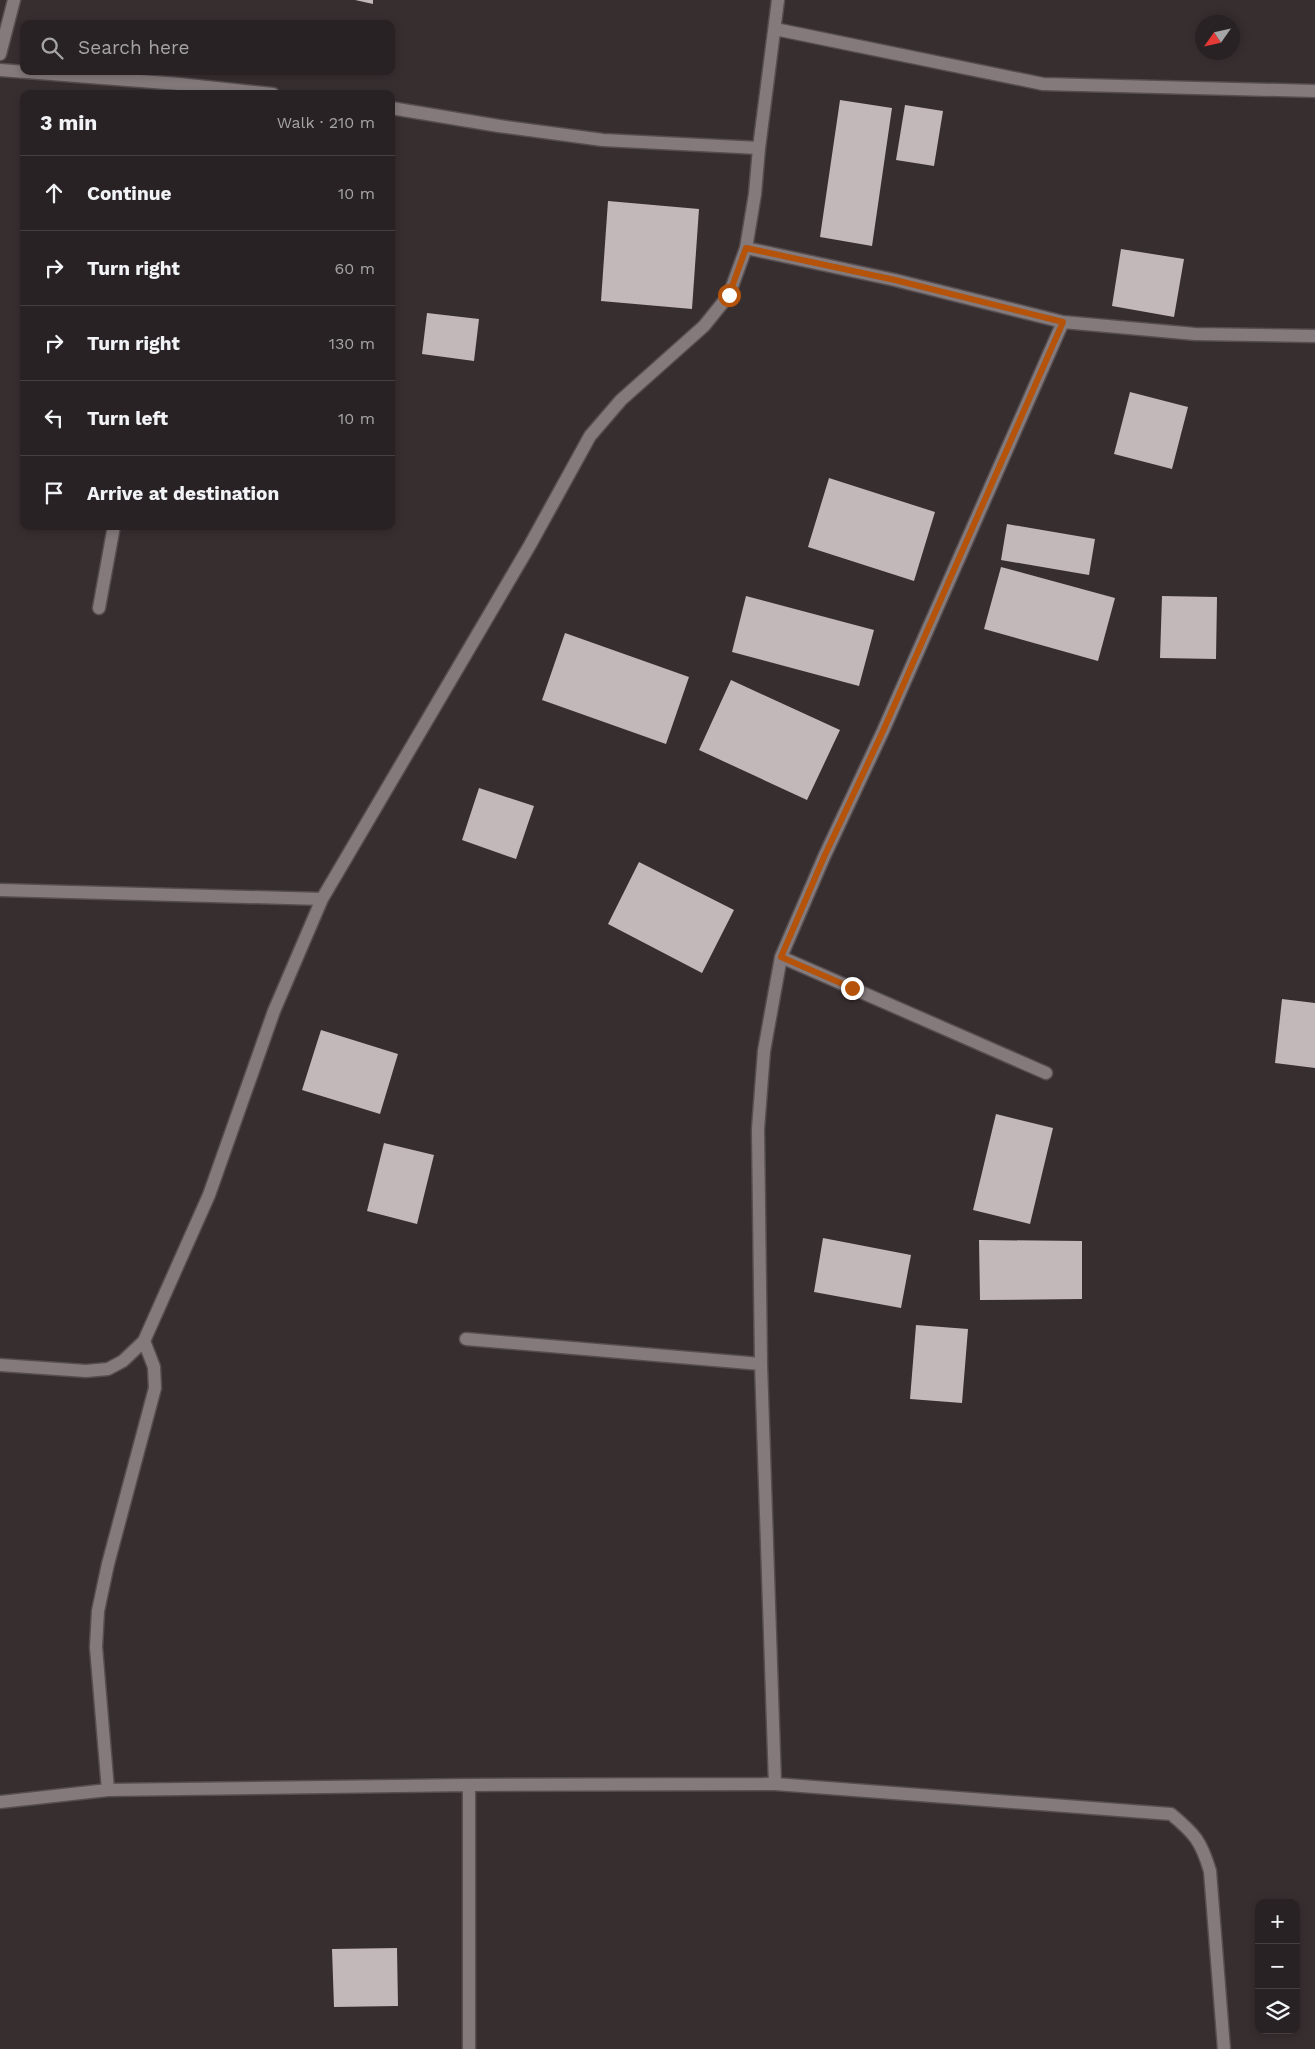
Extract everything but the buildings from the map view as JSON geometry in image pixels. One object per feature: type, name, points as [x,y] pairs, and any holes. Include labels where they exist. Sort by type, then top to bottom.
[{"type":"street","points":[[0,54],[14,0]]},
{"type":"street","points":[[0,1365],[86,1371],[108,1369],[123,1361],[144,1341],[209,1195],[271,1019],[322,899],[530,545],[590,436],[621,400],[704,326],[729,295],[746,248],[755,194],[778,0]]},
{"type":"street","points":[[774,29],[1043,84],[1315,91]]},
{"type":"street","points":[[0,70],[20,72]]},
{"type":"street","points":[[47,75],[197,90]]},
{"type":"street","points":[[395,109],[499,126],[603,140],[759,148]]},
{"type":"street","points":[[746,248],[895,280],[1063,322],[1196,334],[1315,336]]},
{"type":"street","points":[[775,1784],[761,1364],[758,1129],[764,1051],[781,957],[1063,322]]},
{"type":"street","points":[[99,608],[113,530]]},
{"type":"street","points":[[0,890],[322,899]]},
{"type":"street","points":[[781,957],[1046,1073]]},
{"type":"street","points":[[466,1339],[761,1364]]},
{"type":"street","points":[[108,1790],[96,1647],[98,1611],[108,1564],[155,1388],[154,1367],[144,1341]]},
{"type":"street","points":[[0,1802],[108,1790],[469,1785],[775,1784],[1171,1814],[1192,1830],[1203,1848],[1210,1871],[1224,2049]]},
{"type":"street","points":[[469,1785],[469,2049]]},
{"type":"route","points":[[729,295],[746,248],[895,280],[1063,322],[781,957],[852,988]]}]
